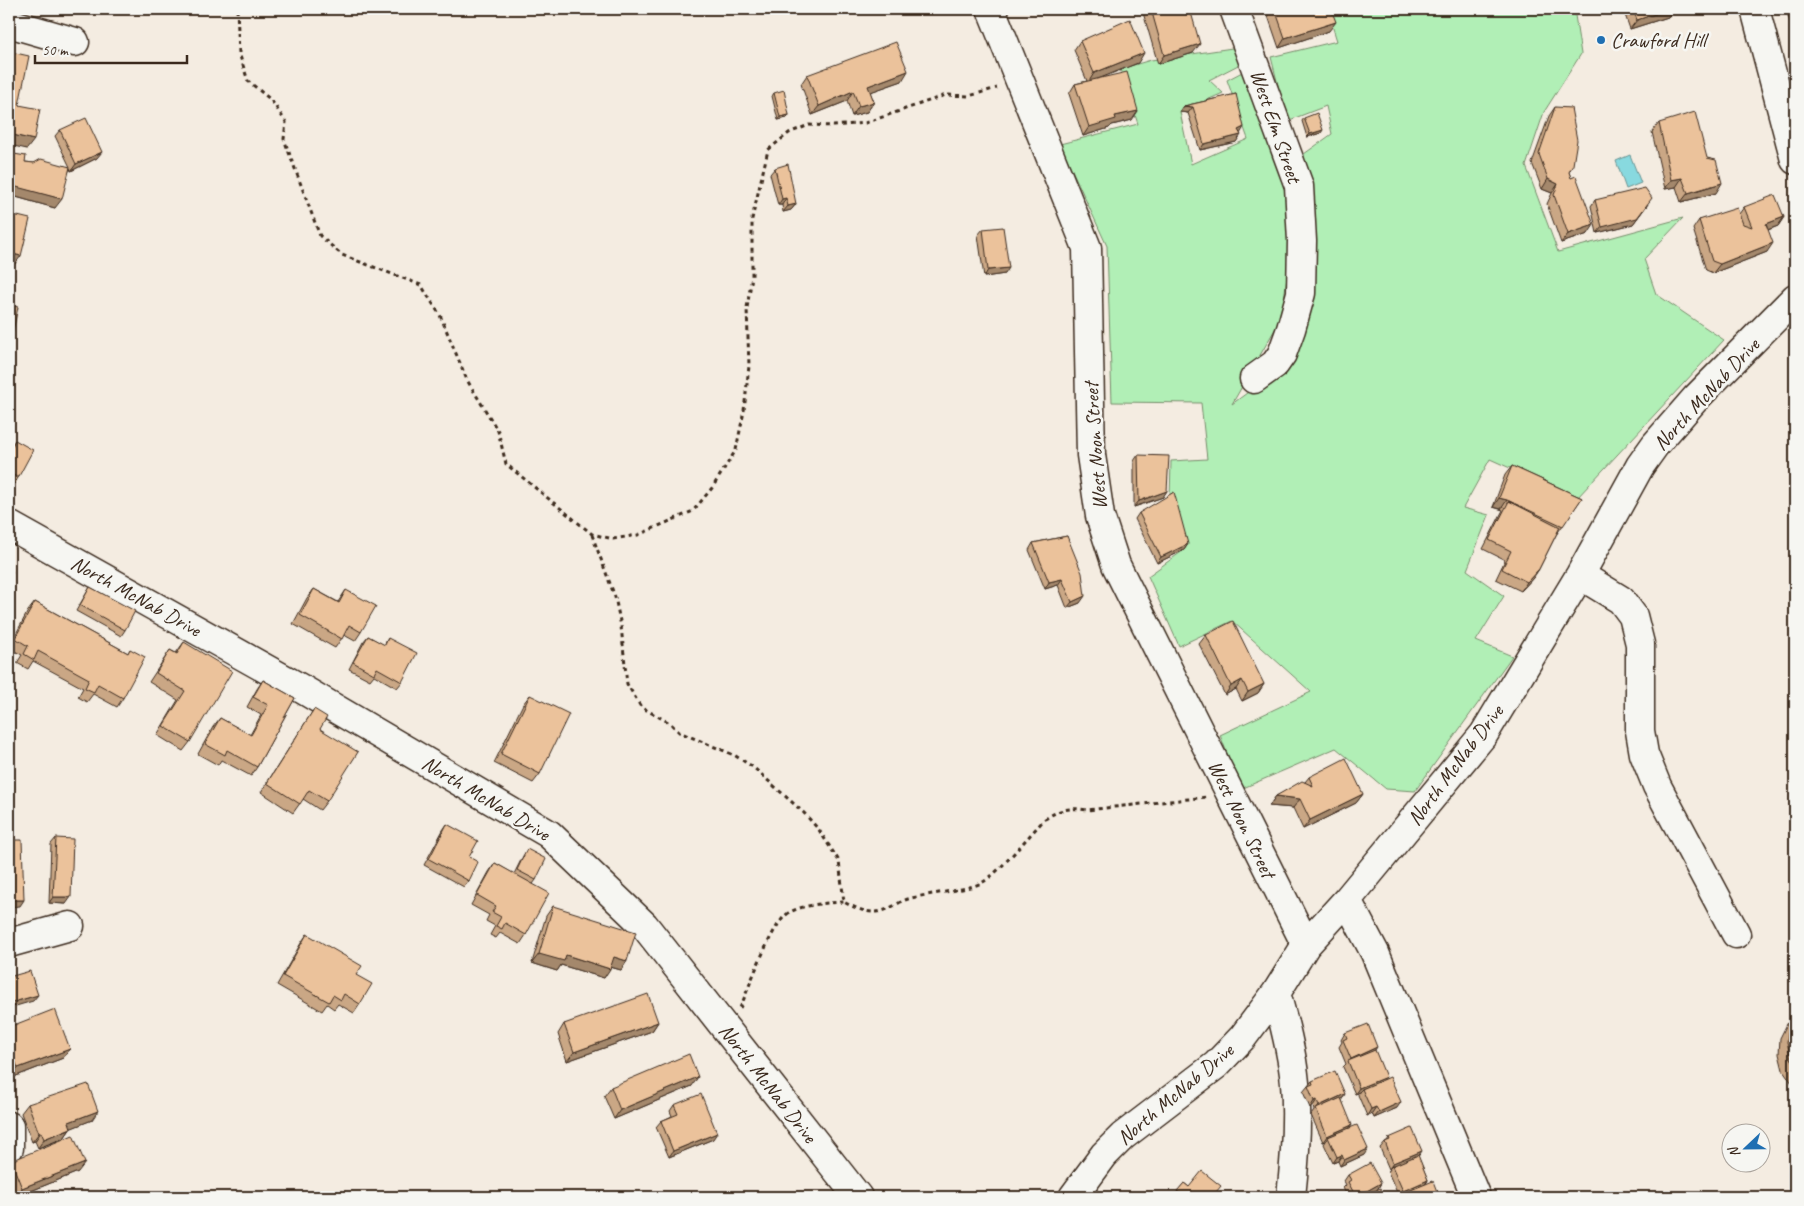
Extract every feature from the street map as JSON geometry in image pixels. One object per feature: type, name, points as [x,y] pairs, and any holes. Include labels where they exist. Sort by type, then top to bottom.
[{"type":"street","name":"West Noon Street","points":[[991,9],[1087,248],[1092,455],[1100,516],[1116,565],[1306,945]]},
{"type":"street","name":"West Elm Street","points":[[1234,9],[1299,186],[1302,241],[1301,293],[1291,329],[1282,354],[1275,364],[1254,379]]},
{"type":"street","points":[[1755,9],[1795,160]]},
{"type":"street","points":[[9,22],[75,42]]},
{"type":"street","name":"North McNab Drive","points":[[1073,1197],[1104,1155],[1123,1136],[1216,1065],[1243,1037],[1276,993],[1306,945],[1347,900],[1484,734],[1580,575],[1640,466],[1660,439],[1696,398],[1795,298]]},
{"type":"street","name":"North McNab Drive","points":[[9,525],[302,689],[550,834],[600,880],[644,925],[858,1197]]},
{"type":"street","points":[[1580,575],[1621,600],[1633,616],[1640,644],[1640,732],[1644,754],[1657,786],[1736,934]]},
{"type":"street","points":[[1347,900],[1375,953],[1476,1197]]},
{"type":"street","points":[[9,943],[70,926]]},
{"type":"street","points":[[1276,993],[1288,1041],[1295,1084],[1295,1162],[1291,1197]]},
{"type":"street","points":[[9,1126],[9,1148]]},
{"type":"path","points":[[237,9],[239,53],[248,81],[271,100],[286,122],[284,139],[320,236],[342,255],[421,285],[440,315],[467,380],[498,431],[506,464],[592,534],[613,540],[638,535],[693,511],[712,488],[736,450],[744,411],[749,366],[747,308],[752,276],[752,220],[768,150],[789,133],[809,125],[834,126],[865,123],[946,95],[969,96],[1020,81]]},
{"type":"path","points":[[592,534],[615,596],[621,626],[627,684],[641,707],[670,723],[679,732],[734,755],[752,767],[804,813],[819,830],[839,861],[844,902]]},
{"type":"path","points":[[729,1033],[771,935],[789,912],[817,904],[844,902],[875,913],[891,910],[906,900],[983,882],[1045,819],[1056,811],[1070,807],[1086,810],[1230,795]]},
{"type":"green space","points":[[1327,9],[1574,9],[1581,54],[1544,112],[1526,166],[1558,252],[1683,218],[1644,259],[1656,294],[1724,340],[1577,498],[1490,459],[1463,508],[1489,515],[1467,570],[1504,596],[1476,641],[1512,656],[1415,791],[1386,789],[1336,748],[1241,789],[1220,735],[1311,692],[1232,621],[1179,646],[1148,576],[1184,550],[1170,498],[1171,461],[1207,459],[1201,403],[1112,402],[1107,246],[1060,144],[1138,124],[1120,69],[1151,60],[1239,47],[1246,61],[1209,80],[1223,93],[1180,112],[1191,164],[1248,139],[1227,80],[1244,71],[1289,189],[1290,250],[1282,317],[1232,404],[1285,365],[1309,319],[1315,287],[1304,154],[1332,134],[1326,106],[1287,121],[1271,57],[1337,41]]},
{"type":"water","points":[[1630,155],[1641,183],[1626,189],[1616,161]]},
{"type":"building","points":[[1151,9],[1190,9],[1200,44],[1164,55]]},
{"type":"building","points":[[1275,9],[1331,9],[1336,22],[1285,38]]},
{"type":"building","points":[[1633,9],[1670,9],[1637,20]]},
{"type":"building","points":[[1130,19],[1144,53],[1094,73],[1080,41]]},
{"type":"building","points":[[896,42],[908,71],[868,86],[874,102],[859,106],[853,91],[819,106],[807,75]]},
{"type":"building","points":[[11,52],[29,56],[19,105],[40,109],[34,140],[9,134],[9,64]]},
{"type":"building","points":[[1127,72],[1138,111],[1115,116],[1116,119],[1089,127],[1075,84]]},
{"type":"building","points":[[784,90],[789,115],[780,117],[774,93]]},
{"type":"building","points":[[1236,94],[1244,127],[1238,130],[1241,135],[1204,144],[1193,107],[1184,106]]},
{"type":"building","points":[[1555,107],[1571,108],[1577,140],[1573,165],[1569,172],[1571,178],[1576,176],[1594,225],[1568,234],[1554,195],[1558,184],[1548,179],[1539,154]]},
{"type":"building","points":[[1695,112],[1707,158],[1716,160],[1722,183],[1688,193],[1682,178],[1671,180],[1659,123]]},
{"type":"building","points":[[1317,113],[1323,130],[1310,134],[1304,118]]},
{"type":"building","points":[[86,118],[102,152],[76,164],[60,130]]},
{"type":"building","points":[[9,148],[13,149],[14,154],[26,156],[25,162],[34,163],[41,159],[70,167],[62,199],[9,185]]},
{"type":"building","points":[[788,164],[796,204],[788,206],[786,198],[782,199],[775,168]]},
{"type":"building","points":[[1645,188],[1652,198],[1637,218],[1602,227],[1595,200]]},
{"type":"building","points":[[1775,195],[1784,217],[1766,224],[1773,243],[1720,264],[1712,261],[1699,220],[1737,208],[1743,224],[1752,227],[1744,207]]},
{"type":"building","points":[[9,214],[30,219],[21,256],[9,253]]},
{"type":"building","points":[[1003,227],[1009,268],[988,270],[983,229]]},
{"type":"building","points":[[9,305],[18,307],[9,351]]},
{"type":"building","points":[[15,440],[33,450],[18,478],[9,472],[9,452]]},
{"type":"building","points":[[1138,455],[1169,456],[1167,491],[1139,501]]},
{"type":"building","points":[[1512,466],[1582,498],[1563,526],[1499,498]]},
{"type":"building","points":[[1174,492],[1188,544],[1161,557],[1139,513]]},
{"type":"building","points":[[1509,501],[1560,527],[1539,569],[1527,582],[1502,569],[1511,551],[1489,540]]},
{"type":"building","points":[[1067,536],[1082,573],[1085,596],[1072,602],[1062,579],[1049,582],[1033,543]]},
{"type":"building","points":[[9,570],[12,571],[9,585]]},
{"type":"building","points":[[90,587],[135,611],[125,630],[80,605]]},
{"type":"building","points":[[314,589],[339,603],[346,590],[376,606],[361,632],[349,625],[342,639],[300,615]]},
{"type":"building","points":[[35,602],[128,653],[130,649],[145,657],[123,698],[98,684],[94,692],[85,688],[89,679],[38,651],[34,660],[24,654],[28,646],[15,638]]},
{"type":"building","points":[[1233,621],[1264,684],[1248,692],[1242,680],[1231,686],[1206,635]]},
{"type":"building","points":[[368,636],[385,645],[388,638],[417,653],[402,682],[377,668],[374,674],[353,662]]},
{"type":"building","points":[[184,642],[232,671],[190,742],[163,726],[185,691],[156,673],[170,650],[177,654]]},
{"type":"building","points":[[263,680],[295,698],[257,767],[227,750],[225,755],[205,744],[220,718],[251,735],[268,705],[253,697]]},
{"type":"building","points":[[530,695],[569,714],[540,774],[501,754]]},
{"type":"building","points":[[314,709],[327,717],[320,729],[358,752],[327,801],[309,790],[300,804],[267,783]]},
{"type":"building","points":[[1346,758],[1363,794],[1310,820],[1300,799],[1276,796],[1302,781],[1313,786],[1309,777]]},
{"type":"building","points":[[447,824],[478,841],[469,857],[478,862],[469,881],[429,859]]},
{"type":"building","points":[[56,838],[73,839],[71,897],[53,897]]},
{"type":"building","points":[[9,840],[22,840],[24,900],[9,900]]},
{"type":"building","points":[[527,849],[546,859],[536,880],[517,870]]},
{"type":"building","points":[[495,863],[549,893],[526,935],[505,923],[502,929],[496,926],[501,917],[492,912],[496,906],[477,895]]},
{"type":"building","points":[[553,906],[636,932],[627,961],[614,957],[610,969],[566,955],[564,961],[539,954]]},
{"type":"building","points":[[307,934],[362,966],[356,975],[372,984],[360,1004],[344,994],[341,1000],[333,995],[329,1002],[283,976]]},
{"type":"building","points":[[30,971],[38,995],[10,1003],[12,1010],[9,1011],[9,977]]},
{"type":"building","points":[[648,994],[658,1022],[574,1052],[564,1024]]},
{"type":"building","points":[[55,1009],[70,1049],[18,1068],[9,1045],[9,1027]]},
{"type":"building","points":[[1795,1011],[1795,1064],[1791,1058],[1787,1042],[1789,1026]]},
{"type":"building","points":[[1368,1024],[1377,1047],[1351,1059],[1343,1040],[1347,1038],[1345,1033]]},
{"type":"building","points":[[1375,1050],[1386,1077],[1359,1088],[1348,1061]]},
{"type":"building","points":[[689,1054],[698,1077],[620,1110],[611,1087]]},
{"type":"building","points":[[1335,1071],[1345,1094],[1319,1106],[1317,1100],[1314,1101],[1308,1086],[1313,1084],[1312,1081]]},
{"type":"building","points":[[1390,1077],[1401,1102],[1379,1112],[1376,1107],[1371,1109],[1362,1089]]},
{"type":"building","points":[[88,1084],[98,1111],[69,1122],[71,1128],[44,1139],[41,1132],[39,1133],[28,1104]]},
{"type":"building","points":[[701,1094],[717,1133],[673,1151],[661,1121],[678,1114],[674,1105]]},
{"type":"building","points":[[1341,1098],[1352,1125],[1327,1136],[1316,1109]]},
{"type":"building","points":[[1357,1125],[1368,1149],[1344,1160],[1342,1155],[1337,1157],[1328,1137]]},
{"type":"building","points":[[1412,1128],[1422,1151],[1393,1163],[1385,1142],[1390,1140],[1389,1138]]},
{"type":"building","points":[[73,1135],[85,1163],[22,1188],[11,1161]]},
{"type":"building","points":[[1418,1155],[1428,1180],[1403,1191],[1392,1166]]},
{"type":"building","points":[[1370,1163],[1381,1183],[1356,1197],[1348,1182],[1351,1180],[1348,1175]]},
{"type":"building","points":[[1202,1171],[1221,1186],[1212,1197],[1186,1197],[1177,1191],[1184,1183],[1189,1187]]},
{"type":"building","points":[[1433,1181],[1439,1197],[1408,1197],[1406,1192]]},
{"type":"building","points":[[1380,1188],[1386,1197],[1365,1197]]},
{"type":"place","name":"Crawford Hill","points":[[1601,40]]}]
